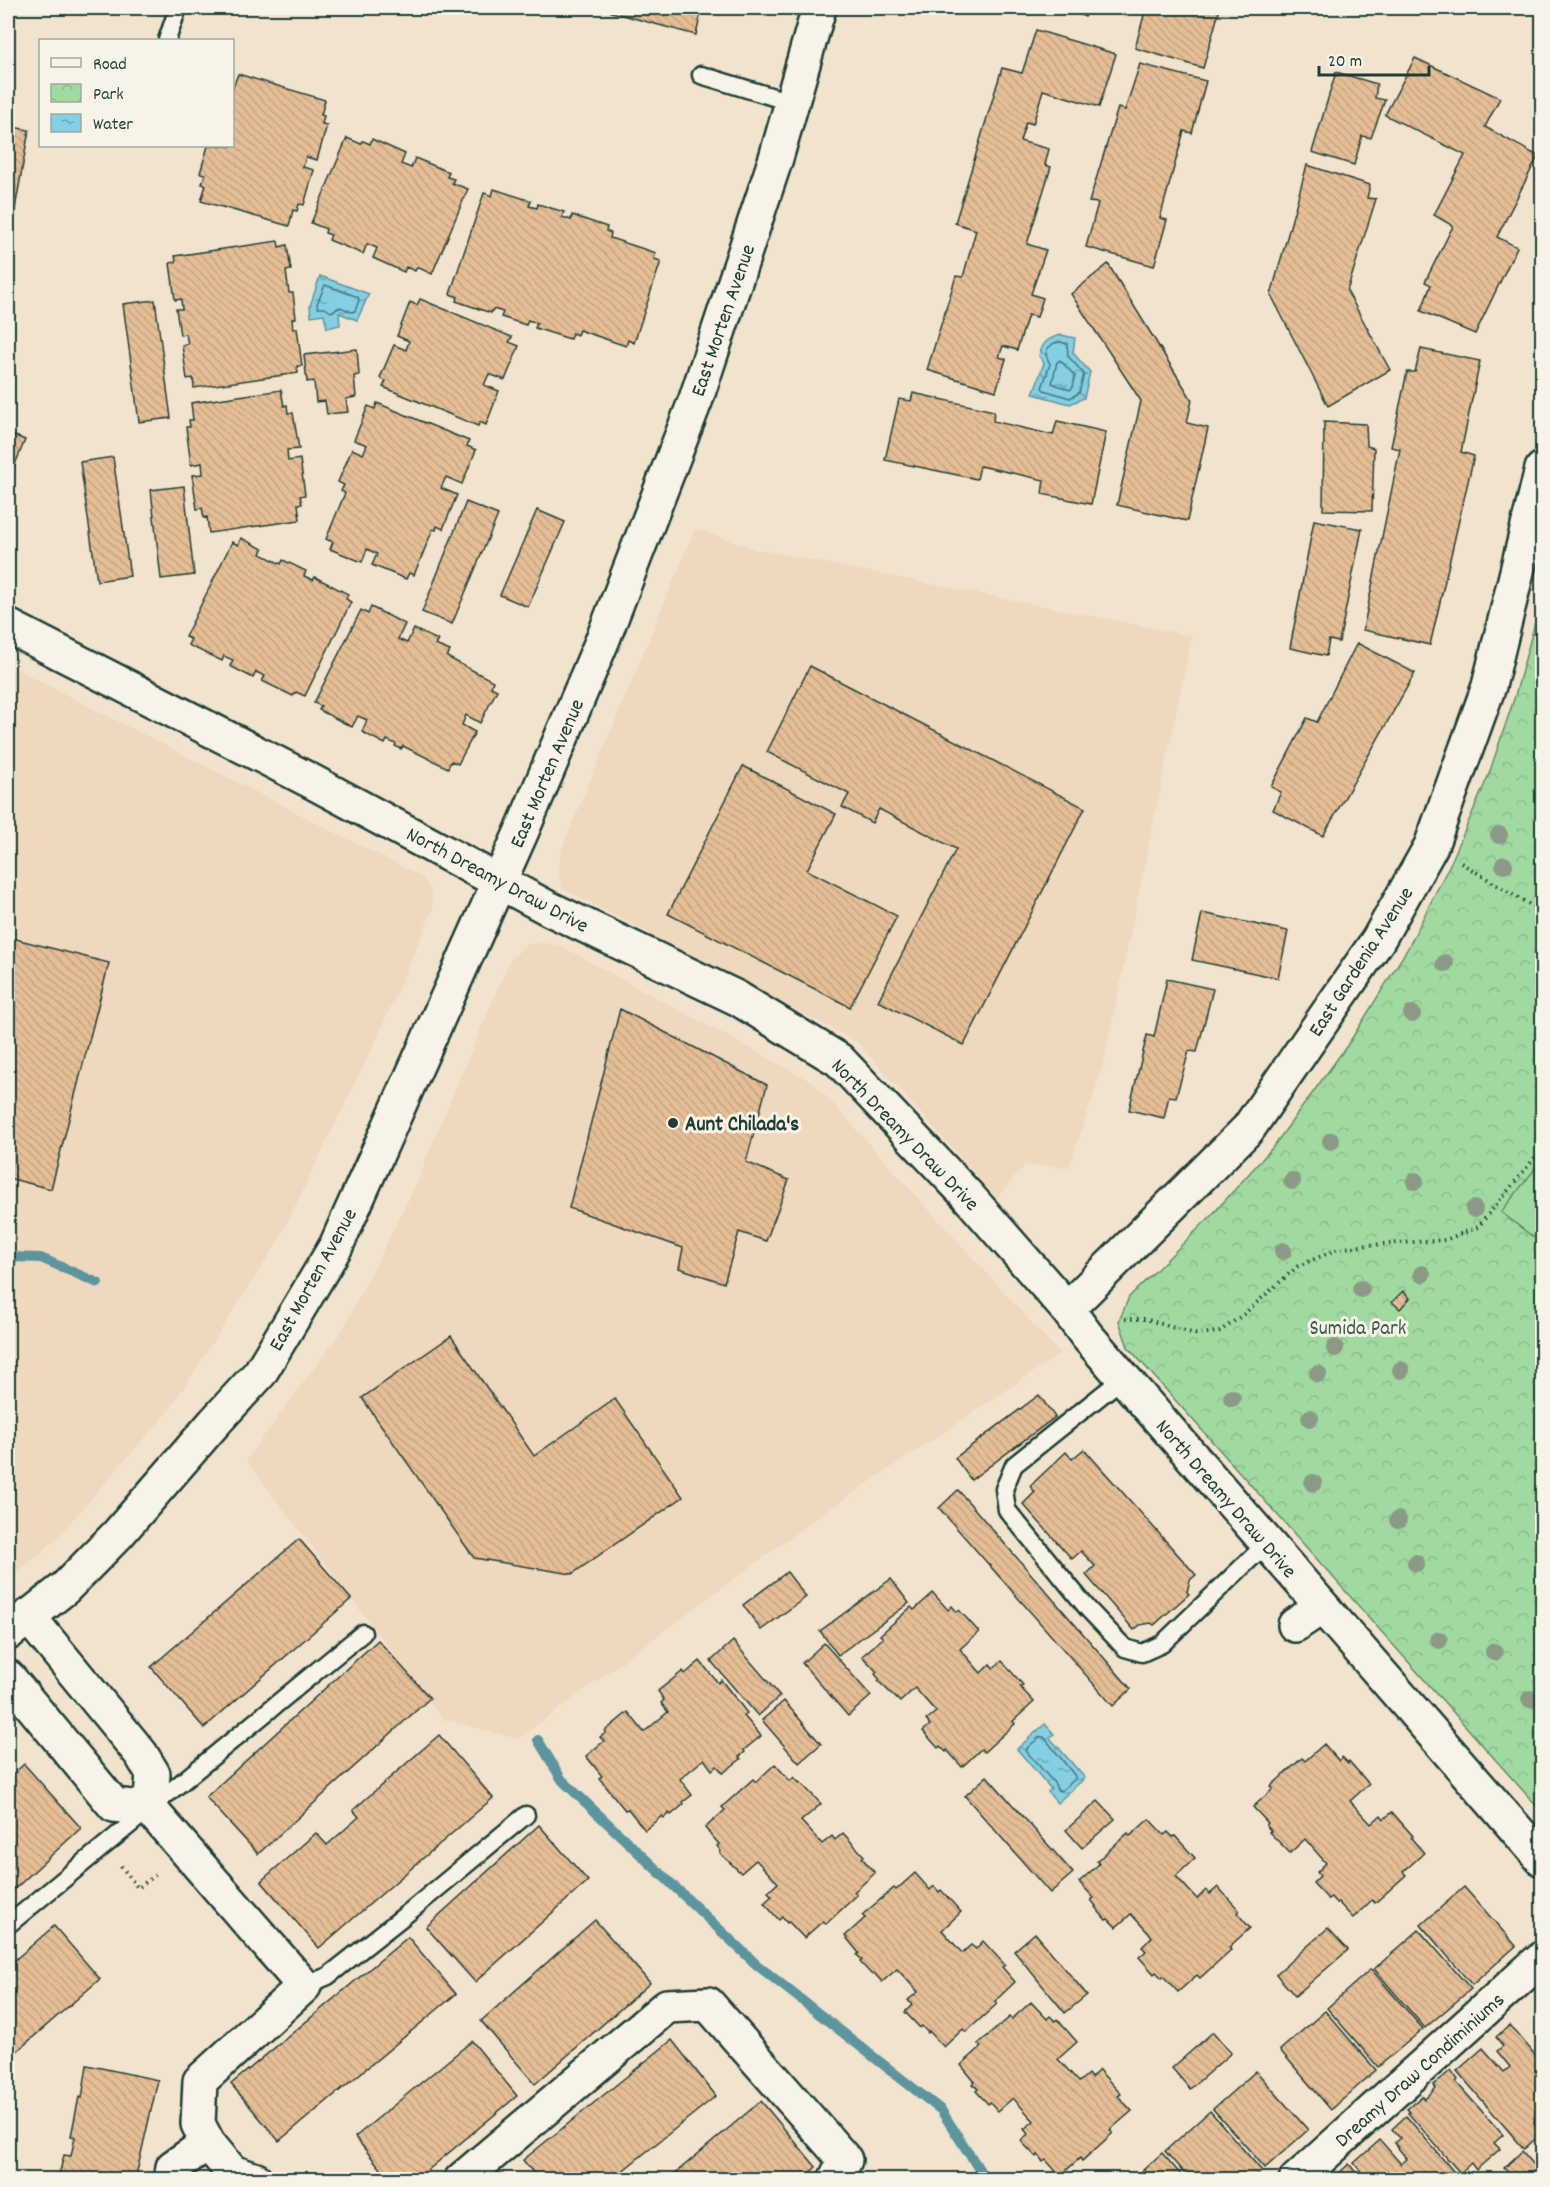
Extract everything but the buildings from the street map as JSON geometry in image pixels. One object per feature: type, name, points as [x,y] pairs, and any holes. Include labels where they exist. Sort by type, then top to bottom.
[{"type":"street","name":"East Morten Avenue","points":[[18,1625],[65,1588],[118,1534],[260,1373],[336,1246],[499,881],[603,639],[684,430],[793,104],[819,8]]},
{"type":"street","name":"East Gardenia Avenue","points":[[1067,1309],[1248,1129],[1378,940],[1431,846],[1490,686],[1542,468]]},
{"type":"street","name":"North Dreamy Draw Drive","points":[[8,626],[141,693],[548,908],[737,998],[839,1060],[958,1186],[1067,1309],[1087,1336],[1542,1859]]},
{"type":"street","points":[[1295,1625],[1322,1607]]},
{"type":"street","points":[[18,1625],[141,1754],[153,1774],[150,1809]]},
{"type":"street","points":[[8,1677],[114,1804],[150,1809],[304,1986],[200,2080],[198,2124],[208,2143],[232,2172],[256,2180]]},
{"type":"street","name":"Dreamy Draw Condiminiums","points":[[1296,2180],[1542,1958]]},
{"type":"street","points":[[461,2180],[667,2006],[708,2004],[845,2160],[835,2180]]},
{"type":"street","points":[[171,2180],[173,2167],[208,2143]]},
{"type":"lane","points":[[167,39],[178,8]]},
{"type":"lane","points":[[701,75],[793,104]]},
{"type":"lane","points":[[1124,1378],[1014,1465],[1004,1489],[1006,1510],[1088,1609],[1125,1647],[1142,1653],[1162,1644],[1267,1543]]},
{"type":"lane","points":[[8,1925],[363,1633]]},
{"type":"lane","points":[[304,1986],[328,1976],[526,1815]]},
{"type":"path","points":[[1458,861],[1542,912]]},
{"type":"path","points":[[1125,1319],[1145,1319],[1195,1334],[1219,1332],[1244,1314],[1298,1266],[1338,1249],[1445,1240],[1478,1227],[1542,1149]]},
{"type":"path","points":[[119,1863],[138,1888],[160,1870]]},
{"type":"shaded area","points":[[695,529],[755,549],[1192,636],[1103,1066],[1069,1167],[1025,1165],[997,1198],[857,1042],[562,888],[558,873],[561,851]]},
{"type":"shaded area","points":[[8,665],[422,877],[431,891],[433,909],[376,1040],[277,1243],[170,1409],[52,1543],[8,1580]]},
{"type":"shaded area","points":[[545,943],[563,947],[814,1083],[1060,1354],[819,1516],[518,1739],[443,1719],[246,1460],[343,1329],[420,1177],[510,960],[527,944]]},
{"type":"green space","name":"Sumida Park","points":[[1542,597],[1542,1812],[1128,1347],[1119,1321],[1129,1297],[1210,1217],[1273,1147],[1349,1043],[1408,948],[1453,858],[1489,774],[1515,696]]},
{"type":"green space","points":[[1542,1160],[1542,1244],[1501,1212]]},
{"type":"water","points":[[320,276],[369,294],[357,320],[339,313],[340,325],[327,328],[324,314],[311,316],[310,306]]},
{"type":"water","points":[[1061,335],[1075,338],[1073,353],[1090,372],[1084,398],[1070,404],[1033,394],[1044,363],[1039,356],[1042,348],[1049,340]]},
{"type":"water","points":[[1045,1724],[1054,1734],[1050,1738],[1085,1778],[1057,1803],[1048,1792],[1051,1789],[1017,1749]]},
{"type":"waterway","points":[[8,1257],[41,1258],[98,1283]]},
{"type":"waterway","points":[[538,1740],[562,1780],[757,1965],[941,2110],[986,2180]]},
{"type":"place","name":"Aunt Chilada's","points":[[673,1123]]}]
